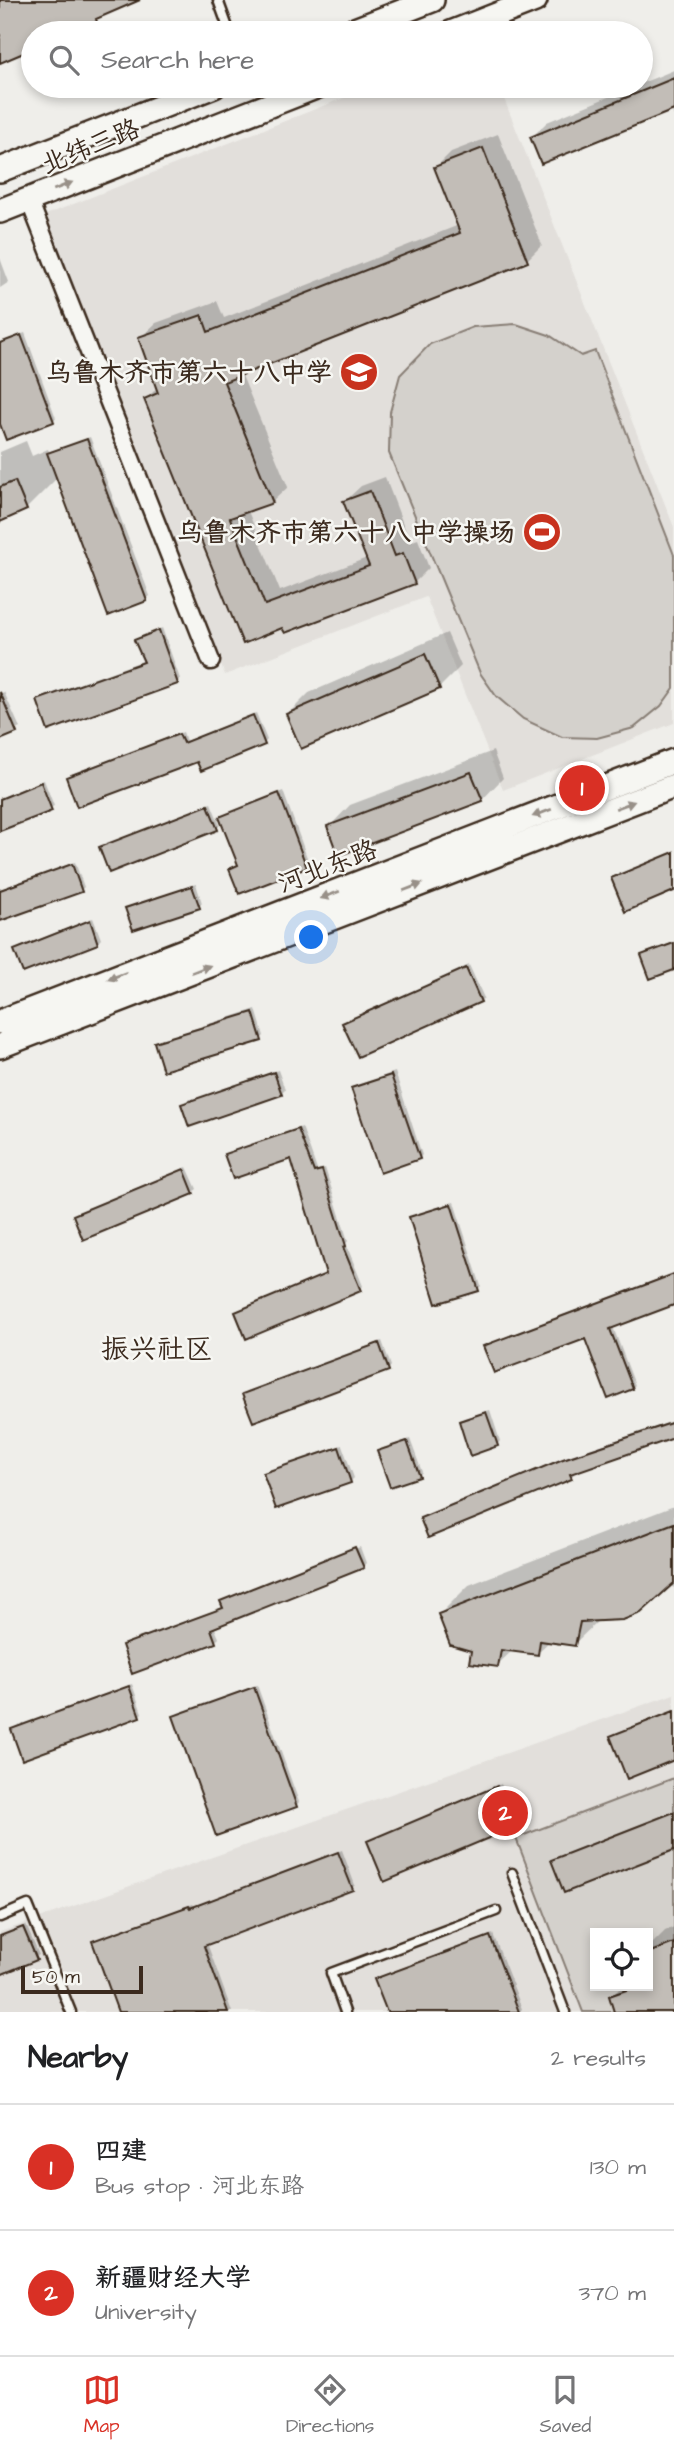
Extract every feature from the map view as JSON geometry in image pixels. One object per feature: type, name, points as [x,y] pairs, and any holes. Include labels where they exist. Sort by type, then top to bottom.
[{"type":"main road","points":[[378,21],[432,0]]},
{"type":"main road","points":[[482,21],[535,0]]},
{"type":"main road","name":"北纬三路","points":[[0,170],[183,98]]},
{"type":"main road","name":"北纬三路","points":[[0,211],[288,98]]},
{"type":"main road","name":"河北东路","points":[[0,1022],[674,761]]},
{"type":"main road","points":[[0,1046],[674,786]]},
{"type":"street","points":[[29,200],[211,661]]},
{"type":"lane","points":[[218,0],[226,21]]},
{"type":"lane","points":[[512,1873],[565,2012]]},
{"type":"lane","points":[[0,1916],[28,1905],[71,2012]]},
{"type":"lane","points":[[345,2012],[331,1973],[496,1911]]},
{"type":"shaded area","name":"乌鲁木齐市第六十八中学","points":[[343,98],[504,98],[674,527],[674,723],[503,790],[426,597],[225,675],[43,216]]},
{"type":"shaded area","points":[[516,324],[549,335],[581,356],[595,351],[674,555],[674,688],[661,706],[634,728],[597,738],[562,737],[523,719],[496,696],[480,673],[389,453],[390,412],[400,375],[430,344],[473,327]]},
{"type":"shaded area","points":[[674,1694],[674,2012],[0,2012],[0,1932]]},
{"type":"shaded area","points":[[674,1778],[674,2012],[583,2012],[516,1838]]},
{"type":"building","points":[[0,0],[140,0],[97,21],[21,21],[21,54],[0,63]]},
{"type":"building","points":[[674,78],[674,110],[541,164],[530,137],[625,98],[653,98],[653,87]]},
{"type":"building","points":[[483,148],[528,262],[224,382],[273,503],[230,518],[265,605],[369,566],[343,501],[370,491],[395,556],[403,553],[415,584],[285,633],[282,628],[243,644],[144,399],[158,393],[138,337],[202,315],[208,332],[460,233],[434,167]]},
{"type":"building","points":[[21,335],[54,422],[6,440],[0,424],[0,343]]},
{"type":"building","points":[[87,439],[147,601],[108,616],[47,453]]},
{"type":"building","points":[[15,481],[27,510],[0,522],[0,487]]},
{"type":"building","points":[[159,630],[178,684],[48,731],[37,700],[144,662],[134,640]]},
{"type":"building","points":[[425,654],[440,689],[301,749],[286,714]]},
{"type":"building","points":[[0,692],[17,733],[0,740]]},
{"type":"building","points":[[253,715],[265,745],[201,771],[197,762],[77,807],[66,777],[179,734],[183,743]]},
{"type":"building","points":[[471,772],[483,801],[338,856],[327,826]]},
{"type":"building","points":[[41,782],[52,811],[0,831],[0,799]]},
{"type":"building","points":[[279,793],[307,868],[239,894],[229,869],[238,865],[219,817]]},
{"type":"building","points":[[208,805],[218,830],[109,873],[99,847]]},
{"type":"building","points":[[674,852],[674,891],[625,912],[611,878]]},
{"type":"building","points":[[72,864],[82,892],[0,921],[0,890]]},
{"type":"building","points":[[192,886],[200,908],[133,930],[125,908]]},
{"type":"building","points":[[90,920],[98,944],[23,973],[14,950]]},
{"type":"building","points":[[674,943],[674,970],[650,979],[641,955]]},
{"type":"building","points":[[466,968],[481,1002],[358,1057],[342,1023]]},
{"type":"building","points":[[253,1012],[262,1041],[163,1071],[154,1042]]},
{"type":"building","points":[[274,1072],[282,1095],[189,1127],[181,1104]]},
{"type":"building","points":[[391,1075],[420,1159],[380,1173],[351,1088]]},
{"type":"building","points":[[298,1129],[314,1172],[322,1170],[346,1246],[343,1247],[361,1291],[246,1339],[235,1312],[326,1274],[291,1159],[233,1179],[224,1154]]},
{"type":"building","points":[[184,1169],[194,1194],[83,1240],[73,1215]]},
{"type":"building","points":[[451,1204],[479,1291],[436,1304],[409,1217]]},
{"type":"building","points":[[674,1274],[674,1305],[610,1329],[633,1389],[608,1399],[585,1339],[494,1373],[483,1346]]},
{"type":"building","points":[[379,1343],[389,1371],[253,1422],[242,1394]]},
{"type":"building","points":[[486,1412],[498,1446],[470,1456],[459,1421]]},
{"type":"building","points":[[674,1422],[674,1438],[570,1474],[572,1479],[428,1538],[420,1518],[563,1459]]},
{"type":"building","points":[[407,1441],[420,1477],[390,1487],[377,1451]]},
{"type":"building","points":[[339,1447],[351,1483],[276,1509],[263,1473]]},
{"type":"building","points":[[674,1523],[674,1583],[641,1613],[623,1620],[580,1622],[575,1646],[540,1641],[538,1655],[501,1650],[498,1667],[469,1663],[471,1651],[450,1645],[438,1614]]},
{"type":"building","points":[[355,1547],[364,1568],[211,1629],[216,1643],[132,1674],[122,1645],[223,1608],[220,1601]]},
{"type":"building","points":[[129,1686],[140,1717],[22,1760],[11,1729]]},
{"type":"building","points":[[254,1687],[297,1807],[216,1836],[173,1716]]},
{"type":"building","points":[[674,1711],[674,1760],[627,1779],[610,1736]]},
{"type":"building","points":[[497,1786],[515,1827],[384,1882],[367,1841]]},
{"type":"building","points":[[674,1812],[674,1850],[564,1893],[551,1860]]},
{"type":"building","points":[[338,1852],[353,1890],[204,1946],[228,2012],[118,2012],[92,1941],[189,1906],[190,1908]]},
{"type":"building","points":[[23,1927],[37,1960],[0,1975],[0,1936]]},
{"type":"building","points":[[490,1936],[519,2012],[387,2012],[374,1979]]},
{"type":"building","points":[[674,1943],[674,2012],[614,2012],[609,1996],[624,1991],[653,1991],[653,1951]]},
{"type":"place","name":"乌鲁木齐市第六十八中学","points":[[359,372]]},
{"type":"place","name":"乌鲁木齐市第六十八中学操场","points":[[542,532]]},
{"type":"place","name":"四建","points":[[582,788]]},
{"type":"place","name":"新疆财经大学","points":[[505,1813]]},
{"type":"district","name":"振兴社区","points":[[157,1348]]}]
